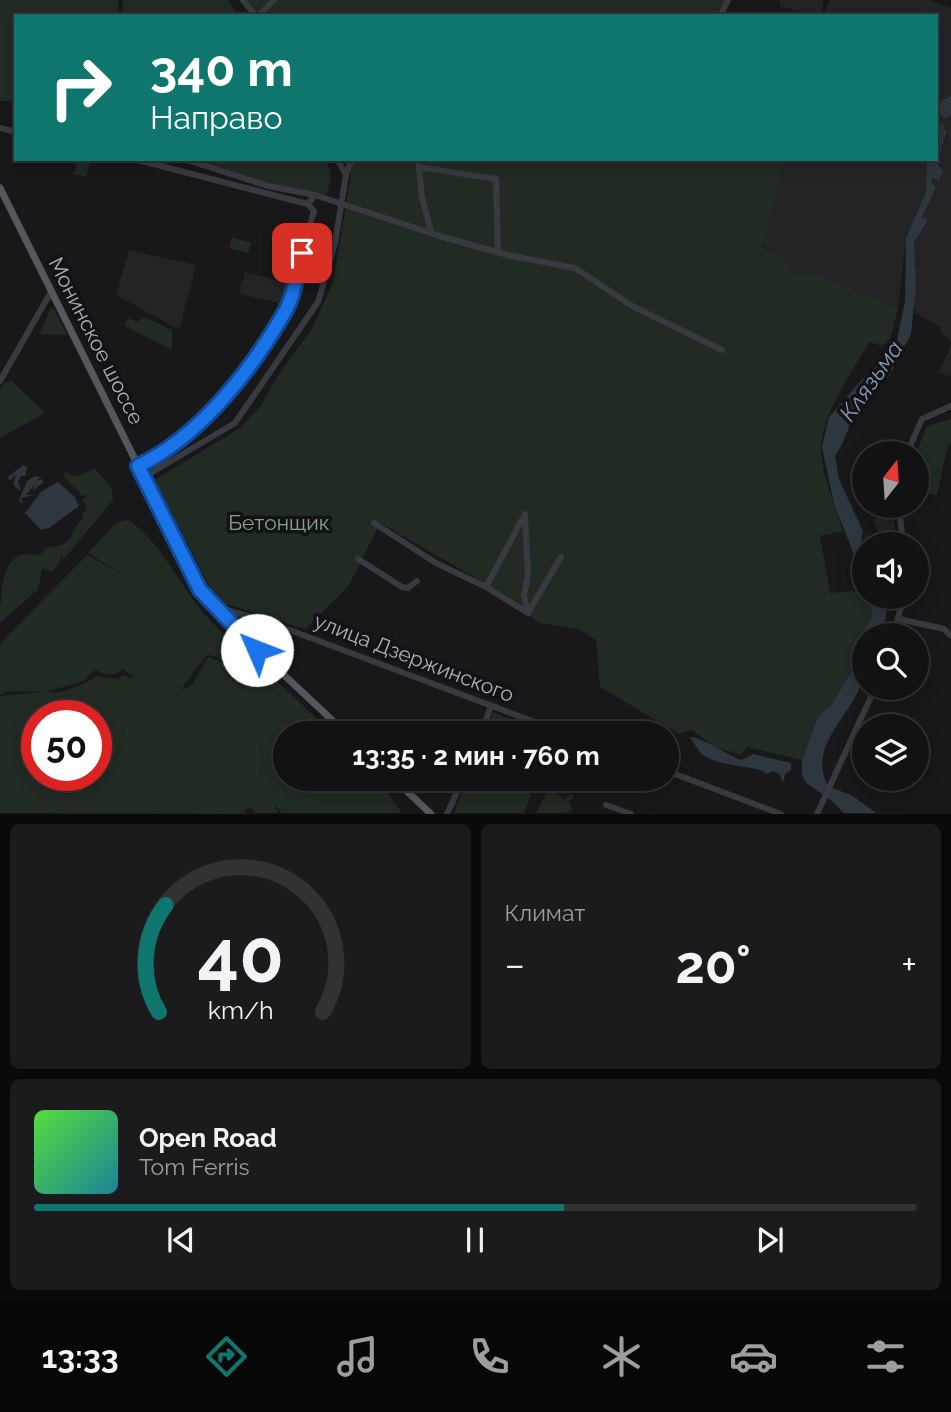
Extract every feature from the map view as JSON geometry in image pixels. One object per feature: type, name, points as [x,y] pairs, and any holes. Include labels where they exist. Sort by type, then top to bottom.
[{"type":"main road","name":"Монинское шоссе","points":[[0,188],[194,579],[223,618],[333,721]]},
{"type":"main road","points":[[407,791],[431,814]]},
{"type":"street","points":[[243,0],[255,14]]},
{"type":"street","points":[[259,14],[274,0]]},
{"type":"street","points":[[138,466],[155,457],[203,419],[224,398],[285,313],[314,211],[308,205],[142,161]]},
{"type":"street","points":[[190,161],[268,186],[315,195],[498,252],[575,268],[634,307],[722,350]]},
{"type":"street","points":[[338,161],[346,175]]},
{"type":"street","points":[[144,477],[194,445],[229,429],[318,302],[327,280],[346,175],[351,161]]},
{"type":"street","points":[[431,232],[418,163],[496,179],[498,252]]},
{"type":"street","points":[[308,205],[315,195]]},
{"type":"street","points":[[0,381],[51,292]]},
{"type":"street","points":[[912,441],[922,419],[951,406]]},
{"type":"street","points":[[486,587],[525,514],[528,576],[524,595],[528,613]]},
{"type":"street","points":[[374,523],[436,564],[486,587],[528,613]]},
{"type":"street","points":[[528,613],[561,557]]},
{"type":"street","points":[[358,559],[402,587],[408,588],[417,581]]},
{"type":"street","name":"улица Дзержинского","points":[[212,606],[235,611],[532,721]]},
{"type":"street","points":[[898,623],[901,609]]},
{"type":"street","points":[[223,618],[227,611],[235,611]]},
{"type":"street","points":[[899,618],[944,629],[951,636]]},
{"type":"street","points":[[819,811],[869,700]]},
{"type":"street","points":[[485,721],[491,706]]},
{"type":"street","points":[[679,776],[781,814]]},
{"type":"street","points":[[447,814],[458,791]]},
{"type":"street","points":[[606,805],[631,814]]},
{"type":"shaded area","points":[[780,0],[824,0],[820,14],[809,14],[780,6]]},
{"type":"shaded area","points":[[829,0],[930,0],[951,8],[951,95],[938,104],[938,14],[825,14]]},
{"type":"shaded area","points":[[951,115],[951,342],[940,332],[941,327],[915,313],[914,299],[914,244],[928,220],[922,218],[936,189],[931,182],[933,178],[938,181],[937,164],[947,131],[942,129],[941,124],[938,126],[938,116],[942,119]]},
{"type":"shaded area","points":[[784,161],[927,161],[926,192],[906,238],[898,308],[820,275],[793,275],[784,259],[762,246]]},
{"type":"shaded area","points":[[129,250],[196,265],[180,327],[174,327],[116,295]]},
{"type":"shaded area","points":[[245,272],[289,283],[284,304],[239,294]]},
{"type":"shaded area","points":[[951,344],[951,377],[939,372]]},
{"type":"shaded area","points":[[894,518],[895,532],[878,532],[873,520]]},
{"type":"green space","points":[[0,0],[118,0],[119,14],[14,14],[14,101],[0,101]]},
{"type":"green space","points":[[122,0],[228,0],[237,14],[123,14]]},
{"type":"green space","points":[[247,0],[725,0],[719,14],[254,14]]},
{"type":"green space","points":[[77,161],[90,161],[86,177],[74,174]]},
{"type":"green space","points":[[197,161],[326,161],[331,172],[326,195],[257,185]]},
{"type":"green space","name":"Бетонщик","points":[[345,161],[784,161],[762,247],[784,259],[793,274],[820,275],[898,308],[890,339],[882,346],[869,342],[831,409],[822,438],[824,471],[843,531],[820,536],[830,593],[852,591],[852,609],[872,609],[870,623],[852,623],[852,670],[831,706],[818,716],[802,760],[747,747],[741,755],[715,747],[692,730],[679,734],[679,721],[657,721],[600,687],[596,640],[578,629],[539,623],[490,586],[380,523],[348,587],[305,629],[217,601],[155,480],[240,428],[260,407],[279,374],[313,327],[333,282],[351,175]]},
{"type":"green space","points":[[232,237],[251,243],[248,253],[229,248]]},
{"type":"green space","points":[[51,308],[54,309],[67,335],[39,334]]},
{"type":"green space","points":[[144,317],[172,330],[172,350],[124,326],[128,318],[137,322]]},
{"type":"green space","points":[[12,381],[45,413],[0,438],[0,390],[4,383]]},
{"type":"green space","points":[[951,419],[951,443],[947,448],[937,495],[929,494],[929,441],[921,441],[927,426]]},
{"type":"green space","points":[[94,469],[111,486],[113,500],[64,559],[60,556],[60,563],[52,572],[42,569],[38,589],[0,623],[2,586],[12,560],[23,555],[40,555],[46,548],[68,541],[87,509],[83,500],[88,495],[83,496],[65,478],[62,470],[75,477]]},
{"type":"green space","points":[[128,520],[151,540],[209,619],[318,721],[273,721],[273,791],[386,791],[402,813],[281,813],[274,802],[278,813],[254,813],[250,807],[244,811],[247,814],[0,813],[0,696],[43,692],[8,691],[0,695],[0,644],[87,555],[129,578],[88,553],[117,522]],"holes":[[[208,654],[237,667],[208,657],[192,685],[182,690]],[[96,669],[109,675],[123,669],[133,677],[129,679],[127,675],[119,679],[96,676],[73,688],[47,692],[83,681]]]},
{"type":"green space","points":[[493,712],[517,721],[490,721]]},
{"type":"green space","points":[[463,791],[532,791],[524,813],[454,813]]},
{"type":"green space","points":[[544,791],[555,791],[564,800],[571,793],[574,797],[569,801],[572,809],[566,813],[536,813],[546,794]]},
{"type":"water","points":[[951,95],[951,115],[944,119],[938,116],[938,104]]},
{"type":"water","points":[[941,124],[945,126],[942,129],[947,130],[938,161],[938,126]]},
{"type":"water","name":"Клязьма","points":[[927,161],[938,161],[937,164],[943,171],[939,181],[933,178],[931,182],[936,188],[922,217],[928,220],[914,243],[916,287],[911,334],[888,378],[876,382],[861,402],[835,456],[839,479],[852,507],[852,518],[857,518],[863,531],[852,532],[852,550],[834,504],[822,447],[829,417],[866,375],[890,356],[896,345],[905,301],[906,238],[926,192]]},
{"type":"water","points":[[23,465],[27,467],[25,476],[21,476],[18,482],[21,491],[14,486],[15,474],[11,480],[7,478]]},
{"type":"water","points":[[35,476],[41,477],[35,482],[41,479],[44,482],[32,491],[35,484],[26,495],[34,495],[21,498],[24,506],[19,500],[27,481]]},
{"type":"water","points":[[58,482],[74,496],[79,506],[49,528],[41,530],[25,513],[42,491]]},
{"type":"water","points":[[872,609],[886,609],[884,623],[869,623]]},
{"type":"water","points":[[852,670],[853,700],[827,742],[823,771],[828,786],[853,796],[876,813],[844,813],[806,783],[802,775],[802,760],[818,716],[831,706]]},
{"type":"water","points":[[689,737],[701,740],[741,760],[753,754],[791,763],[791,770],[785,774],[783,783],[780,775],[774,771],[766,774],[756,769],[710,759],[701,753]]},
{"type":"route","points":[[257,650],[212,606],[200,590],[138,466],[155,457],[203,419],[224,398],[285,313],[302,253]]}]
